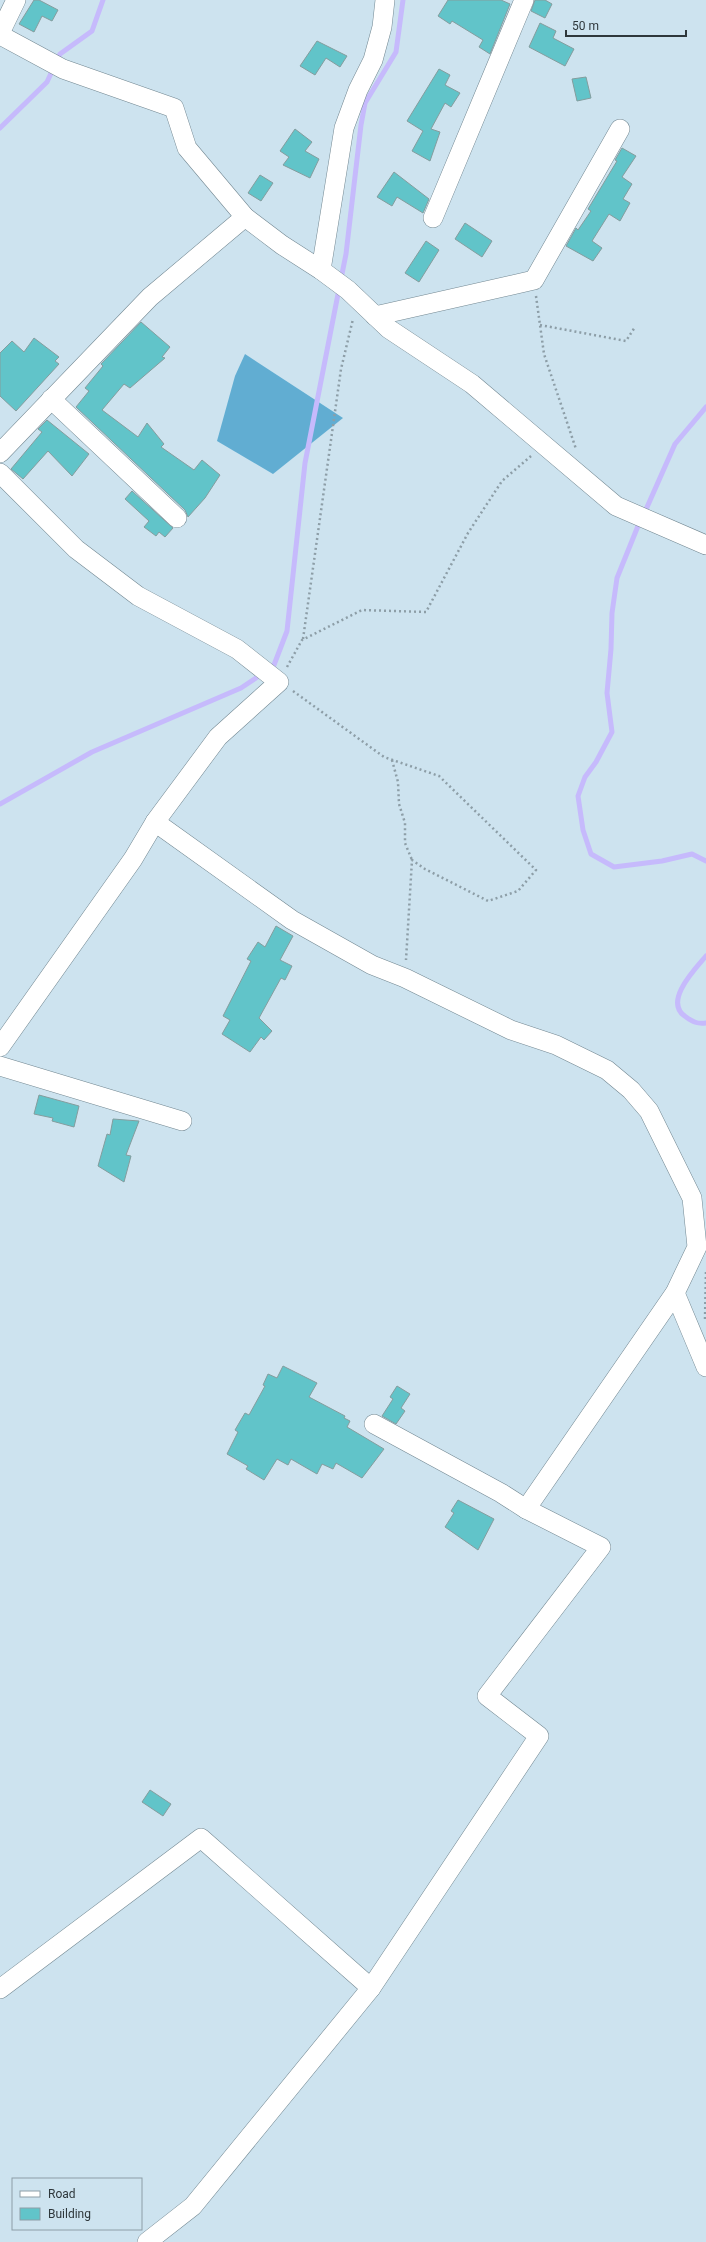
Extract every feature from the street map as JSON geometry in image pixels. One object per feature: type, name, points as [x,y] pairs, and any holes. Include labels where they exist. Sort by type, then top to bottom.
[{"type":"street","points":[[16,0],[0,34],[45,61],[63,69],[174,108],[187,148],[245,217],[282,245],[324,272],[389,328],[472,384],[543,446],[616,506],[706,545]]},
{"type":"street","points":[[324,272],[327,232],[344,128],[358,90],[373,60],[382,27],[385,0]]},
{"type":"street","points":[[433,218],[524,0]]},
{"type":"street","points":[[375,316],[534,280],[620,129]]},
{"type":"street","points":[[0,453],[150,297],[245,217]]},
{"type":"street","points":[[282,245],[302,250],[316,245],[327,232]]},
{"type":"street","points":[[51,399],[178,518]]},
{"type":"street","points":[[0,473],[76,549],[138,596],[237,649],[270,675],[218,737],[155,822],[133,859],[0,1047]]},
{"type":"street","points":[[155,822],[292,920],[372,965],[405,978],[511,1030],[556,1045],[607,1070],[631,1090],[649,1111],[692,1198],[697,1247],[675,1294],[526,1509]]},
{"type":"street","points":[[0,1066],[182,1121]]},
{"type":"street","points":[[675,1294],[706,1367]]},
{"type":"street","points":[[148,2242],[193,2206],[371,1988],[540,1736],[487,1696],[601,1547],[526,1509],[501,1493],[374,1424]]},
{"type":"street","points":[[0,1989],[201,1838],[371,1988]]},
{"type":"path","points":[[534,280],[544,354],[578,455]]},
{"type":"path","points":[[302,640],[353,296]]},
{"type":"path","points":[[540,325],[626,341],[635,327]]},
{"type":"path","points":[[412,860],[425,869],[488,900],[518,891],[536,870],[439,776],[384,756],[300,694],[270,675],[302,640],[362,610],[426,612],[468,533],[502,481],[543,446]]},
{"type":"path","points":[[392,760],[398,782],[399,804],[405,823],[405,844],[412,860],[405,978]]},
{"type":"shaded area","points":[[245,354],[343,418],[273,474],[217,441],[235,376]]},
{"type":"building","points":[[34,0],[39,0],[58,10],[52,21],[42,16],[34,32],[19,24]]},
{"type":"building","points":[[448,0],[501,0],[510,4],[490,54],[479,47],[483,40],[452,21],[450,24],[438,16]]},
{"type":"building","points":[[535,0],[545,0],[552,4],[545,18],[531,11]]},
{"type":"building","points":[[540,23],[556,31],[553,38],[574,49],[565,66],[529,47]]},
{"type":"building","points":[[317,41],[347,56],[340,67],[326,58],[315,75],[300,66]]},
{"type":"building","points":[[439,69],[450,75],[445,85],[460,93],[451,107],[445,103],[431,129],[440,132],[430,161],[412,151],[423,131],[407,121]]},
{"type":"building","points":[[586,77],[591,98],[577,101],[572,79]]},
{"type":"building","points":[[295,129],[312,142],[305,151],[319,159],[310,178],[283,165],[289,157],[280,151]]},
{"type":"building","points":[[622,148],[636,156],[622,177],[632,184],[623,199],[630,203],[620,221],[609,214],[592,241],[602,248],[593,261],[566,246],[576,228],[578,230],[591,211],[588,209],[617,161],[615,160]]},
{"type":"building","points":[[394,172],[429,199],[423,213],[397,197],[392,206],[377,197]]},
{"type":"building","points":[[260,175],[273,183],[261,201],[248,193]]},
{"type":"building","points":[[465,223],[492,241],[482,257],[455,239]]},
{"type":"building","points":[[426,241],[439,250],[419,282],[405,273]]},
{"type":"building","points":[[141,322],[170,347],[162,357],[165,358],[130,388],[124,384],[102,410],[138,437],[147,423],[164,444],[161,447],[194,470],[202,460],[220,475],[205,498],[188,517],[185,510],[76,407],[89,391],[85,388],[103,366],[101,364]]},
{"type":"building","points":[[34,338],[59,357],[55,361],[59,364],[16,411],[0,396],[0,353],[12,341],[24,352]]},
{"type":"building","points":[[47,420],[89,454],[72,476],[48,451],[23,479],[11,469],[42,432],[38,429]]},
{"type":"building","points":[[132,491],[173,528],[165,537],[159,532],[156,536],[144,527],[149,521],[125,499]]},
{"type":"building","points":[[276,926],[293,936],[280,960],[292,966],[285,980],[281,978],[259,1018],[272,1031],[264,1040],[261,1037],[250,1052],[222,1034],[230,1020],[223,1016],[251,961],[247,959],[258,942],[265,947]]},
{"type":"building","points":[[39,1095],[79,1106],[74,1127],[52,1121],[53,1118],[34,1114]]},
{"type":"building","points":[[113,1119],[139,1121],[126,1155],[131,1156],[124,1182],[98,1166],[107,1134],[110,1135]]},
{"type":"building","points":[[283,1366],[317,1383],[309,1397],[345,1416],[344,1418],[350,1421],[347,1427],[384,1449],[362,1478],[336,1463],[333,1469],[322,1464],[317,1474],[291,1459],[288,1465],[277,1459],[264,1480],[246,1469],[248,1466],[227,1454],[238,1432],[235,1430],[245,1413],[249,1415],[265,1386],[263,1385],[268,1374],[277,1378]]},
{"type":"building","points":[[397,1386],[410,1394],[401,1408],[405,1411],[396,1424],[382,1416],[393,1399],[390,1397]]},
{"type":"building","points":[[458,1500],[494,1519],[478,1550],[445,1527],[454,1513],[451,1511]]},
{"type":"building","points":[[150,1790],[171,1804],[163,1816],[142,1802]]},
{"type":"waterway","points":[[0,128],[47,82],[60,54],[92,31],[103,0]]},
{"type":"waterway","points":[[341,279],[346,254],[361,125],[365,103],[396,52],[403,0]]},
{"type":"waterway","points":[[268,669],[274,665],[287,631],[305,463],[339,289]]},
{"type":"waterway","points":[[644,514],[675,444],[706,407]]},
{"type":"waterway","points":[[640,521],[617,578],[612,613],[611,649],[607,693],[612,732],[596,762],[585,777],[578,796],[583,830],[591,854],[614,867],[662,861],[692,854],[706,861]]},
{"type":"waterway","points":[[0,804],[92,752],[241,688],[262,674]]},
{"type":"waterway","points":[[706,956],[683,985],[679,994],[678,1003],[680,1011],[686,1017],[695,1022],[706,1023]]}]
